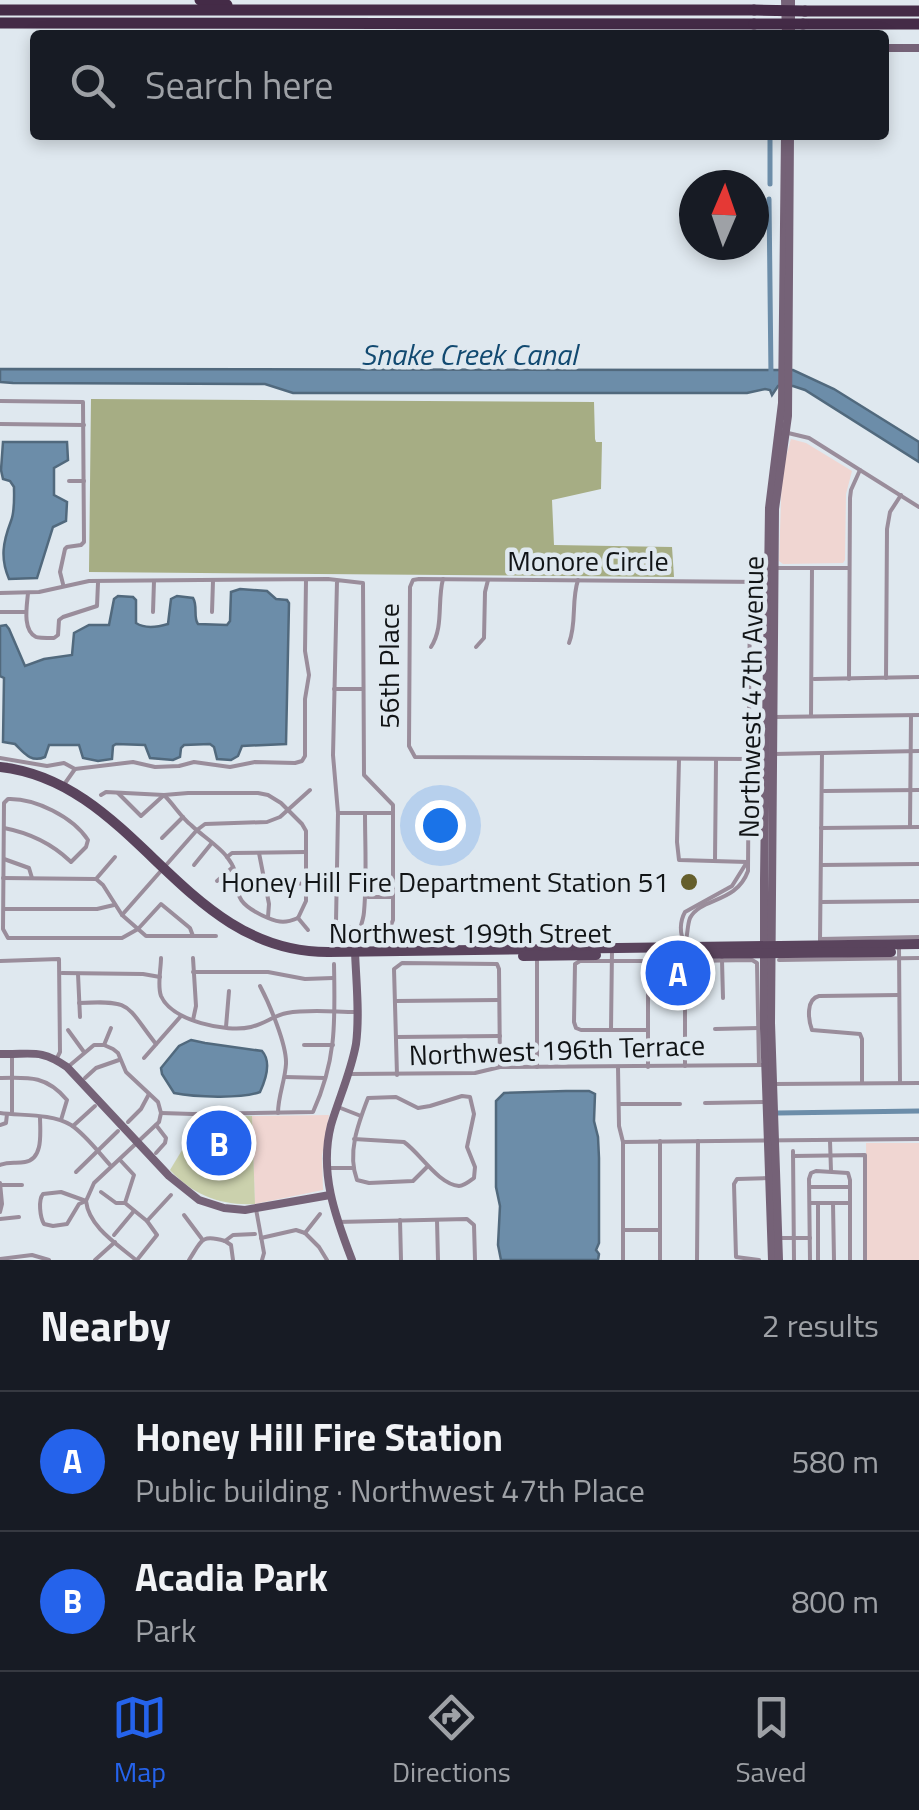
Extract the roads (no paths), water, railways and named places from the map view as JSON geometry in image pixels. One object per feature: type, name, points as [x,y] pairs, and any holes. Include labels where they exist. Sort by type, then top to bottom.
[{"type":"highway","points":[[0,10],[66,0]]},
{"type":"highway","points":[[200,0],[250,11]]},
{"type":"highway","points":[[0,10],[754,17]]},
{"type":"highway","points":[[0,23],[804,17],[919,11]]},
{"type":"highway","points":[[804,17],[919,24]]},
{"type":"main road","points":[[788,0],[788,30]]},
{"type":"main road","points":[[889,48],[919,48]]},
{"type":"main road","name":"Northwest 47th Avenue","points":[[775,1260],[778,1238],[766,1102],[765,841],[774,717],[770,491],[783,432],[786,388],[788,140]]},
{"type":"main road","name":"Northwest 47th Avenue","points":[[767,954],[772,851],[767,706],[772,568]]},
{"type":"main road","points":[[767,706],[774,717]]},
{"type":"main road","name":"Northwest 199th Street","points":[[0,770],[39,775],[92,804],[223,919],[264,944],[306,951],[448,956],[536,952],[899,952],[919,948]]},
{"type":"main road","points":[[765,841],[772,851]]},
{"type":"main road","name":"Northwest 199th Street","points":[[767,954],[820,942],[899,952]]},
{"type":"main road","points":[[352,1260],[337,1222],[327,1168],[330,1131],[357,1038],[355,954]]},
{"type":"main road","points":[[0,1056],[42,1053],[67,1067],[179,1186],[199,1200],[224,1208],[256,1209],[330,1195]]},
{"type":"main road","name":"Northwest 47th Avenue","points":[[766,1068],[773,1084],[769,1178],[775,1260]]},
{"type":"main road","points":[[771,1228],[778,1238]]},
{"type":"street","points":[[0,400],[83,402],[84,542],[67,546],[60,572],[63,586]]},
{"type":"street","points":[[0,424],[84,425]]},
{"type":"street","points":[[783,432],[809,438],[919,507]]},
{"type":"street","points":[[849,679],[851,490],[860,470]]},
{"type":"street","points":[[69,480],[84,481]]},
{"type":"street","points":[[886,678],[888,529],[890,512],[901,495]]},
{"type":"street","points":[[772,568],[849,568]]},
{"type":"street","points":[[811,716],[812,568]]},
{"type":"street","points":[[431,648],[440,629],[443,579]]},
{"type":"street","points":[[0,758],[47,766],[64,762],[74,769],[132,762],[155,766],[202,762],[230,766],[302,761],[306,756],[308,675],[306,580]]},
{"type":"street","points":[[0,592],[48,591],[98,581],[336,580],[363,582],[364,775],[393,804],[391,926],[338,925],[338,813],[333,755],[336,580]]},
{"type":"street","name":"Monore Circle","points":[[413,580],[762,582]]},
{"type":"street","name":"56th Place","points":[[413,580],[409,746],[415,756],[679,759]]},
{"type":"street","points":[[476,648],[484,638],[488,580]]},
{"type":"street","points":[[569,644],[574,630],[574,592],[578,580]]},
{"type":"street","points":[[28,593],[28,627],[37,638],[54,638],[58,635],[59,620],[97,606],[98,581]]},
{"type":"street","points":[[153,612],[154,581]]},
{"type":"street","points":[[212,612],[213,581]]},
{"type":"street","points":[[686,1066],[685,951],[689,921],[697,911],[728,892],[747,862],[750,581]]},
{"type":"street","points":[[0,612],[27,612]]},
{"type":"street","points":[[812,680],[919,678]]},
{"type":"street","points":[[334,689],[363,688]]},
{"type":"street","points":[[910,827],[911,715]]},
{"type":"street","points":[[774,717],[919,715]]},
{"type":"street","points":[[770,757],[919,752]]},
{"type":"street","points":[[822,753],[820,942],[919,948]]},
{"type":"street","points":[[747,862],[679,860],[679,759],[749,759]]},
{"type":"street","points":[[715,861],[716,759]]},
{"type":"street","points":[[62,788],[74,769]]},
{"type":"street","points":[[122,915],[205,824],[268,822],[280,818],[310,790]]},
{"type":"street","points":[[822,791],[919,790]]},
{"type":"street","points":[[118,793],[142,816],[164,796]]},
{"type":"street","points":[[100,795],[268,795],[306,831],[306,901],[298,918],[282,923],[255,913],[240,899],[227,857],[164,796]]},
{"type":"street","points":[[71,862],[88,840],[74,825],[42,806],[14,798],[4,803],[6,936],[122,938],[138,929],[162,904],[190,928],[193,936]]},
{"type":"street","points":[[338,813],[393,813]]},
{"type":"street","points":[[355,954],[366,897],[365,813]]},
{"type":"street","points":[[162,838],[182,817]]},
{"type":"street","points":[[748,821],[766,822]]},
{"type":"street","points":[[821,828],[919,826]]},
{"type":"street","points":[[4,828],[44,841],[71,862],[74,878]]},
{"type":"street","points":[[194,865],[211,844]]},
{"type":"street","points":[[227,857],[232,853],[306,852]]},
{"type":"street","points":[[259,853],[268,918]]},
{"type":"street","points":[[96,880],[115,857]]},
{"type":"street","points":[[4,859],[29,868],[32,878]]},
{"type":"street","points":[[821,865],[919,864]]},
{"type":"street","points":[[216,881],[232,867]]},
{"type":"street","points":[[4,878],[96,880],[122,915],[146,936],[216,936]]},
{"type":"street","points":[[293,884],[306,884]]},
{"type":"street","points":[[685,951],[685,912],[728,892]]},
{"type":"street","points":[[366,897],[393,897]]},
{"type":"street","points":[[820,902],[919,900]]},
{"type":"street","points":[[3,909],[97,909],[114,905]]},
{"type":"street","points":[[298,918],[308,930]]},
{"type":"street","points":[[682,920],[689,921]]},
{"type":"street","points":[[685,951],[722,960],[752,960],[767,954]]},
{"type":"street","points":[[536,952],[537,1067]]},
{"type":"street","points":[[899,952],[900,1083]]},
{"type":"street","name":"Northwest 47th Avenue","points":[[766,1068],[759,1028],[758,966],[767,954]]},
{"type":"street","points":[[611,1030],[612,955]]},
{"type":"street","points":[[648,1030],[576,1028],[575,964],[612,955],[648,964],[648,1030],[648,1066]]},
{"type":"street","points":[[397,1074],[394,970],[402,963],[448,956],[496,964],[499,969],[500,1067]]},
{"type":"street","points":[[162,958],[160,994],[169,1008],[208,1025],[247,1028],[285,1013],[357,1012]]},
{"type":"street","points":[[193,958],[193,1020]]},
{"type":"street","points":[[0,961],[59,959],[57,1060]]},
{"type":"street","points":[[722,960],[723,998]]},
{"type":"street","points":[[161,1113],[313,1112],[333,1046],[334,964]]},
{"type":"street","points":[[193,972],[268,972],[333,978]]},
{"type":"street","points":[[62,973],[160,977]]},
{"type":"street","points":[[78,974],[80,1016]]},
{"type":"street","points":[[260,986],[287,1060],[278,1113]]},
{"type":"street","points":[[226,1026],[229,991]]},
{"type":"street","points":[[862,1083],[860,1034],[812,1030],[810,1002],[813,997],[899,995]]},
{"type":"street","points":[[395,1001],[499,1000]]},
{"type":"street","points":[[79,1003],[119,1003],[130,1008],[156,1044]]},
{"type":"street","points":[[144,1058],[181,1016]]},
{"type":"street","points":[[104,1044],[111,1028]]},
{"type":"street","points":[[715,1029],[759,1028]]},
{"type":"street","points":[[68,1030],[84,1052]]},
{"type":"street","points":[[396,1038],[500,1036]]},
{"type":"street","points":[[67,1067],[94,1045],[104,1044],[118,1054],[126,1072],[158,1102],[159,1122],[94,1183],[86,1201],[93,1220],[136,1260],[157,1235],[125,1202]]},
{"type":"street","points":[[304,1045],[333,1046]]},
{"type":"street","points":[[0,1126],[10,1114],[12,1057]]},
{"type":"street","points":[[85,1078],[96,1068],[120,1060]]},
{"type":"street","name":"Northwest 196th Terrace","points":[[349,1074],[474,1073],[500,1067],[766,1068]]},
{"type":"street","points":[[618,1067],[623,1260]]},
{"type":"street","points":[[284,1077],[325,1078]]},
{"type":"street","points":[[0,1078],[32,1078],[54,1085],[67,1100],[61,1120]]},
{"type":"street","points":[[773,1084],[919,1083]]},
{"type":"street","points":[[128,1122],[150,1094]]},
{"type":"street","points":[[354,1139],[404,1142],[440,1177],[464,1185],[474,1178],[476,1167],[467,1148],[473,1125],[470,1097],[418,1108],[396,1097],[368,1098],[354,1139],[355,1177],[361,1182],[412,1182],[428,1166]]},
{"type":"street","points":[[704,1103],[766,1102]]},
{"type":"street","points":[[618,1104],[680,1104]]},
{"type":"street","points":[[73,1126],[95,1106]]},
{"type":"street","points":[[338,1107],[361,1116]]},
{"type":"street","points":[[0,1113],[61,1120],[73,1126],[111,1166]]},
{"type":"street","points":[[0,1165],[32,1160],[37,1154],[40,1117]]},
{"type":"street","points":[[156,1125],[166,1138],[156,1153]]},
{"type":"street","points":[[76,1172],[118,1130]]},
{"type":"street","points":[[622,1142],[919,1138]]},
{"type":"street","points":[[830,1140],[831,1171]]},
{"type":"street","points":[[660,1141],[660,1260]]},
{"type":"street","points":[[698,1141],[698,1260]]},
{"type":"street","points":[[794,1260],[793,1154],[864,1156],[865,1260]]},
{"type":"street","points":[[119,1159],[134,1175],[125,1202]]},
{"type":"street","points":[[327,1168],[353,1168]]},
{"type":"street","points":[[810,1260],[811,1173],[831,1171],[848,1173],[850,1260]]},
{"type":"street","points":[[759,1260],[736,1257],[734,1184],[736,1180],[769,1178]]},
{"type":"street","points":[[20,1217],[0,1216],[0,1184],[22,1185]]},
{"type":"street","points":[[810,1188],[850,1188]]},
{"type":"street","points":[[48,1192],[86,1201],[79,1204],[64,1226],[44,1224],[40,1198],[48,1192]]},
{"type":"street","points":[[101,1192],[116,1203],[125,1202]]},
{"type":"street","points":[[147,1221],[171,1195]]},
{"type":"street","points":[[810,1203],[849,1203]]},
{"type":"street","points":[[818,1203],[818,1260]]},
{"type":"street","points":[[833,1203],[834,1260]]},
{"type":"street","points":[[256,1209],[262,1260]]},
{"type":"street","points":[[95,1260],[134,1211]]},
{"type":"street","points":[[305,1232],[320,1214]]},
{"type":"street","points":[[184,1215],[202,1239]]},
{"type":"street","points":[[400,1220],[400,1260]]},
{"type":"street","points":[[437,1220],[438,1260]]},
{"type":"street","points":[[337,1222],[471,1221],[475,1260]]},
{"type":"street","points":[[261,1238],[296,1230],[305,1232],[326,1260]]},
{"type":"street","points":[[623,1230],[660,1230]]},
{"type":"street","points":[[226,1241],[233,1234],[255,1234]]},
{"type":"street","points":[[190,1260],[202,1239],[209,1236],[231,1245],[233,1260]]},
{"type":"street","points":[[778,1238],[810,1238]]},
{"type":"street","points":[[0,1259],[32,1255],[49,1260]]},
{"type":"water","name":"Snake Creek Canal","points":[[0,369],[793,370],[834,389],[919,442],[919,462],[793,386],[778,386],[772,395],[765,389],[747,393],[293,393],[265,384],[0,382]]},
{"type":"water","points":[[3,442],[67,442],[68,460],[54,468],[54,495],[67,502],[66,521],[53,527],[37,578],[9,579],[4,564],[14,487],[3,479]]},
{"type":"water","points":[[267,591],[289,603],[286,744],[242,746],[238,756],[231,760],[217,759],[210,744],[184,745],[180,757],[173,760],[150,758],[145,745],[116,744],[112,759],[98,761],[83,758],[79,745],[49,745],[45,757],[36,759],[15,744],[3,742],[0,626],[9,629],[25,666],[72,655],[74,633],[89,625],[109,625],[118,596],[136,600],[136,623],[143,626],[168,624],[171,599],[177,596],[193,598],[198,624],[227,625],[231,592]]},
{"type":"water","points":[[191,1040],[262,1051],[267,1065],[260,1092],[218,1097],[174,1093],[161,1068],[179,1046]]},
{"type":"water","points":[[504,1093],[595,1094],[598,1137],[598,1260],[501,1260],[496,1101]]},
{"type":"waterway","points":[[770,140],[770,184]]},
{"type":"waterway","points":[[769,199],[771,376]]},
{"type":"waterway","points":[[778,1113],[919,1111]]},
{"type":"place","name":"Honey Hill Fire Department Station 51","points":[[689,882]]},
{"type":"place","name":"Honey Hill Fire Station","points":[[678,973]]},
{"type":"place","name":"Acadia Park","points":[[219,1143]]}]
